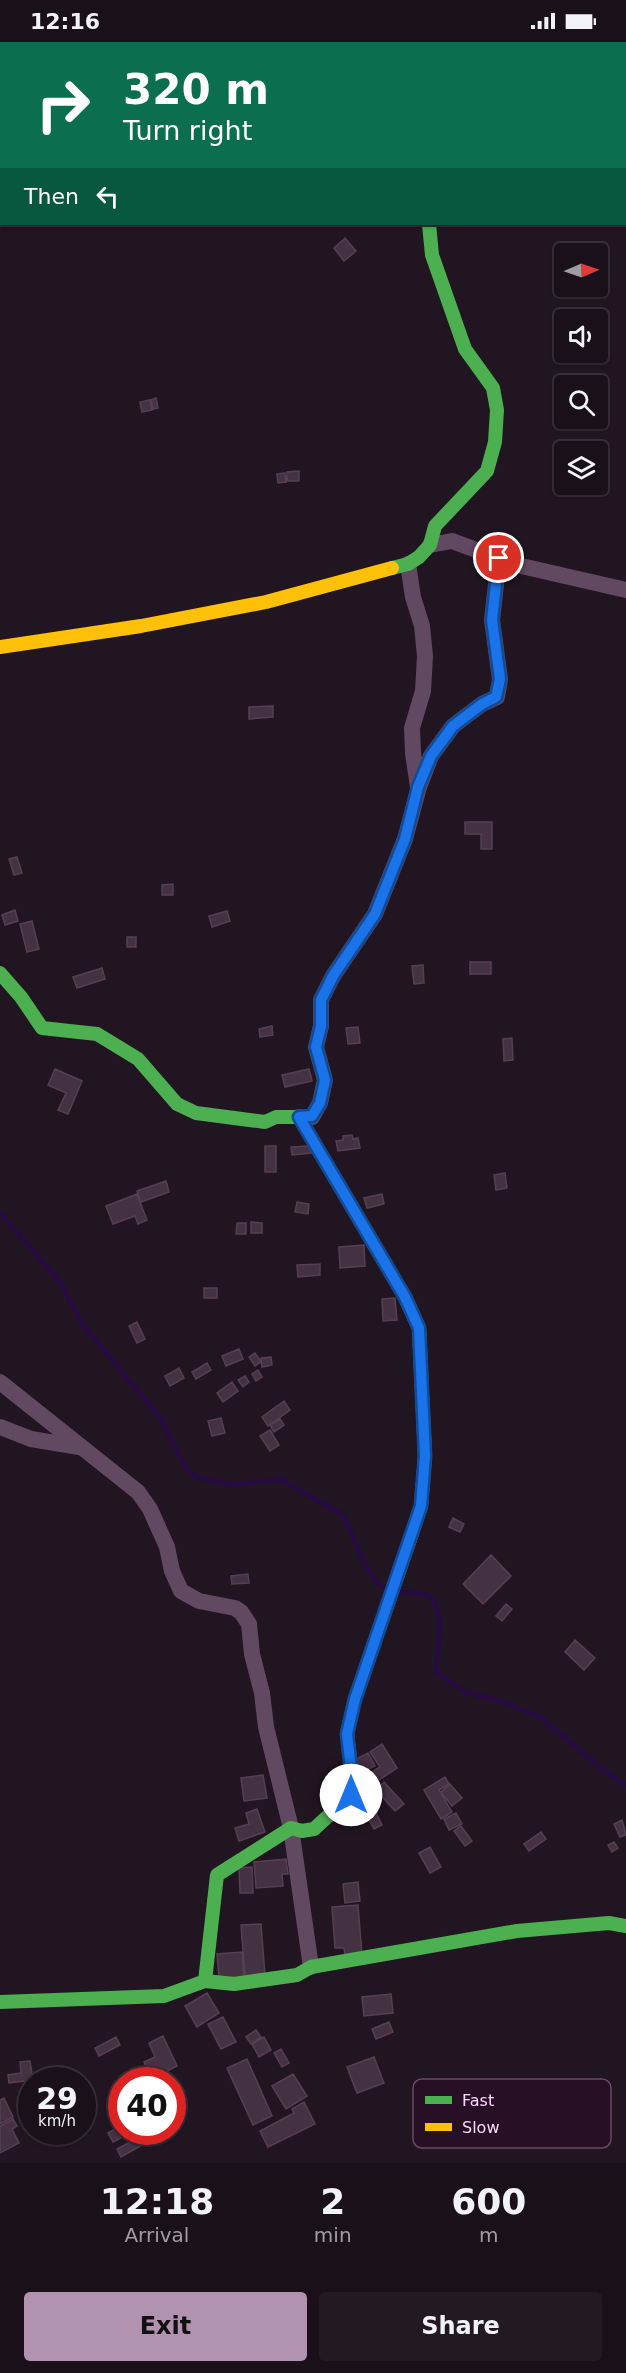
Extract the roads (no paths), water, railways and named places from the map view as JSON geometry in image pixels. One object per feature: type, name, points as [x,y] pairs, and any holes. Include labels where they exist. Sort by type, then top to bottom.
[{"type":"street","points":[[0,646],[141,626],[266,602],[408,564],[419,557],[430,545],[435,526],[442,516],[487,471],[495,442],[497,411],[492,388],[465,349],[432,255],[429,225]]},
{"type":"street","points":[[430,545],[452,541],[517,565],[626,591]]},
{"type":"street","points":[[0,973],[21,997],[42,1028],[97,1034],[138,1059],[177,1104],[196,1113],[265,1122],[276,1116],[312,1116],[320,1103],[325,1080],[316,1047],[321,1026],[321,1000],[333,976],[375,914],[405,839],[418,787],[431,756],[453,726],[482,704],[496,697],[500,679],[492,620],[499,558]]},
{"type":"street","points":[[408,564],[413,597],[422,627],[425,656],[423,691],[412,728],[418,787]]},
{"type":"street","points":[[205,1981],[217,1875],[291,1828],[302,1831],[314,1829],[351,1795],[353,1786],[347,1734],[355,1699],[421,1506],[425,1456],[419,1328],[405,1297],[299,1117]]},
{"type":"street","points":[[0,1382],[138,1492],[150,1509],[167,1547],[172,1571],[181,1591],[199,1601],[235,1608],[249,1624],[252,1654],[262,1693],[266,1727],[291,1828],[311,1967]]},
{"type":"street","points":[[0,1427],[31,1439],[80,1447]]},
{"type":"street","points":[[0,2002],[164,1996],[205,1981],[234,1984],[297,1975],[311,1967],[517,1930],[609,1923],[626,1926]]},
{"type":"waterway","points":[[0,1213],[61,1283],[82,1324],[159,1416],[187,1470],[197,1477],[233,1485],[280,1479],[343,1515],[366,1566],[379,1585],[387,1589]]},
{"type":"waterway","points":[[397,1592],[426,1595],[437,1608],[439,1642],[436,1672],[465,1692],[500,1701],[540,1717],[612,1777],[626,1785]]}]
